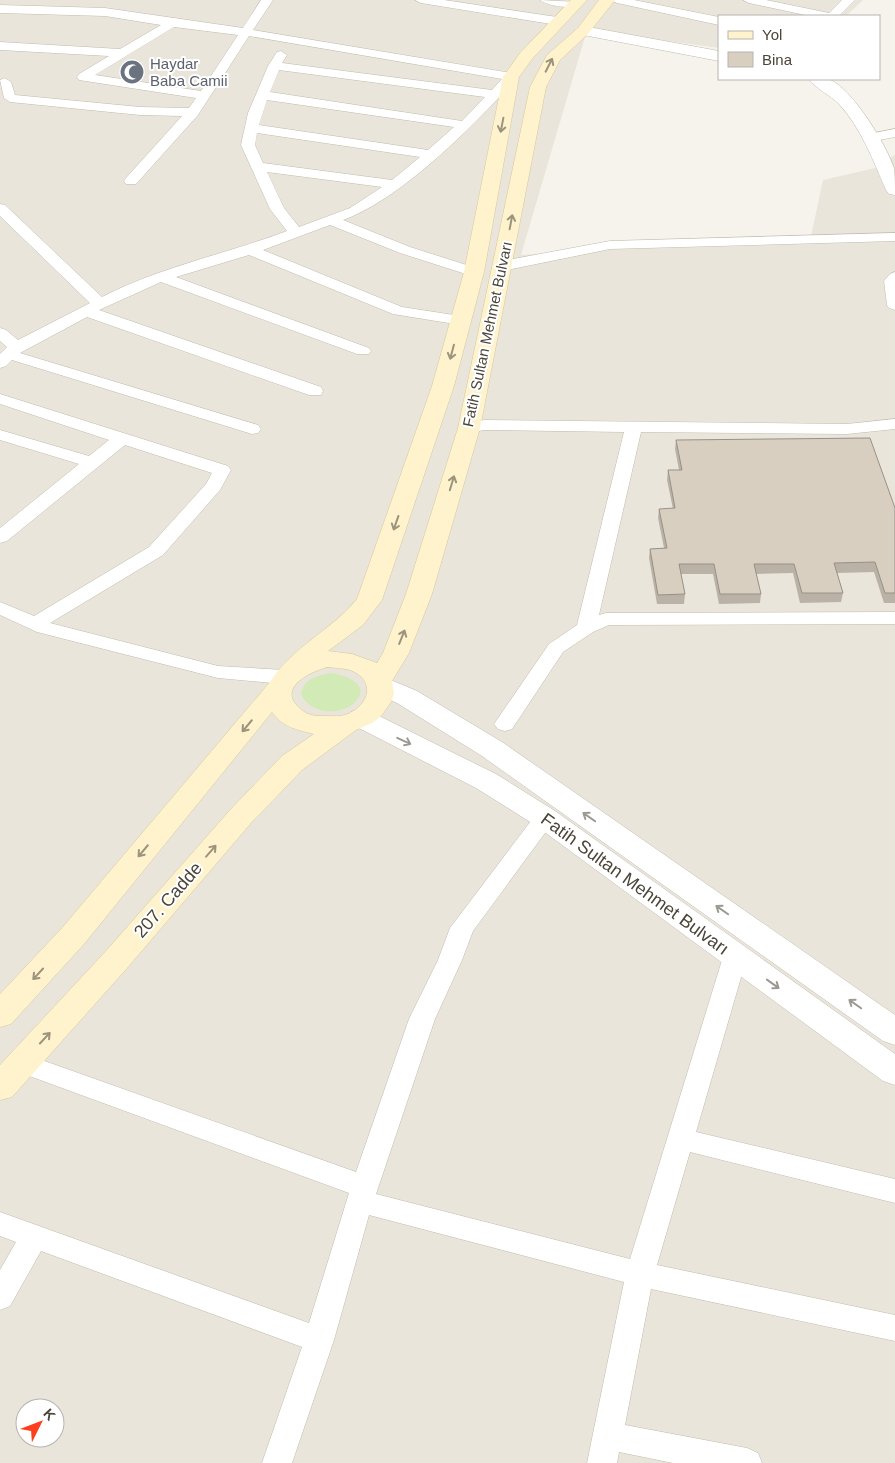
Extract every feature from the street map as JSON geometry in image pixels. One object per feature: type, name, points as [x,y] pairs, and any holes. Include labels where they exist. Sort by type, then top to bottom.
[{"type":"main road","name":"Fatih Sultan Mehmet Bulvarı","points":[[380,683],[396,653],[419,594],[468,428],[538,87],[553,58],[583,31],[607,0]]},
{"type":"main road","points":[[511,77],[526,56],[576,2]]},
{"type":"main road","name":"Fatih Sultan Mehmet Bulvarı","points":[[286,678],[318,646],[354,619],[369,600],[443,386],[461,320],[474,272],[511,77]]},
{"type":"main road","points":[[0,1015],[74,936],[286,678],[309,662],[326,659],[342,660],[358,664],[370,670],[380,683],[381,698],[374,709],[354,721],[328,726],[311,725],[295,719],[284,710],[278,700],[286,678]]},
{"type":"main road","name":"207. Cadde","points":[[0,1087],[117,959],[241,816],[292,763],[354,721]]},
{"type":"street","points":[[131,181],[193,112],[267,0]]},
{"type":"street","points":[[421,0],[557,21]]},
{"type":"street","points":[[546,0],[576,2]]},
{"type":"street","points":[[617,0],[718,21]]},
{"type":"street","points":[[749,0],[821,15]]},
{"type":"street","points":[[834,15],[848,0]]},
{"type":"street","points":[[138,16],[146,6]]},
{"type":"street","points":[[0,9],[106,12],[138,16],[172,23],[246,32],[511,77]]},
{"type":"street","points":[[172,23],[82,77],[204,95]]},
{"type":"street","points":[[583,31],[718,56]]},
{"type":"street","points":[[292,40],[274,66],[255,113],[248,145],[277,209],[296,233]]},
{"type":"street","points":[[0,46],[120,53]]},
{"type":"street","points":[[274,66],[495,94]]},
{"type":"street","points":[[8,354],[92,307],[161,277],[250,250],[332,222],[355,211],[395,185],[465,124],[511,77]]},
{"type":"street","points":[[817,80],[850,106],[869,138],[895,190]]},
{"type":"street","points":[[5,82],[10,98],[140,111],[193,112]]},
{"type":"street","points":[[262,96],[465,124]]},
{"type":"street","points":[[252,128],[430,154]]},
{"type":"street","points":[[869,138],[895,133]]},
{"type":"street","points":[[257,166],[395,185]]},
{"type":"street","points":[[0,208],[56,260],[92,307],[314,391]]},
{"type":"street","points":[[332,222],[405,250],[474,272]]},
{"type":"street","points":[[502,266],[610,245],[895,237]]},
{"type":"street","points":[[250,250],[399,311],[461,320]]},
{"type":"street","points":[[161,277],[363,351]]},
{"type":"street","points":[[895,277],[892,281],[895,304]]},
{"type":"street","points":[[0,333],[8,354]]},
{"type":"street","points":[[8,354],[252,429]]},
{"type":"street","points":[[0,399],[222,470],[214,486],[156,551],[34,624]]},
{"type":"street","points":[[468,428],[484,425],[847,429],[895,424]]},
{"type":"street","points":[[586,628],[634,427]]},
{"type":"street","points":[[0,435],[92,462]]},
{"type":"street","points":[[0,537],[121,439]]},
{"type":"street","points":[[0,608],[44,628],[218,672],[286,678]]},
{"type":"street","points":[[505,724],[556,648],[586,628],[606,619],[895,618]]},
{"type":"street","name":"Fatih Sultan Mehmet Bulvarı","points":[[380,683],[408,697],[492,749],[895,1032]]},
{"type":"street","name":"Fatih Sultan Mehmet Bulvarı","points":[[354,721],[486,781],[546,818],[895,1072]]},
{"type":"street","points":[[277,1463],[319,1340],[362,1194],[422,1019],[450,960],[462,928],[546,818]]},
{"type":"street","points":[[735,957],[640,1274],[605,1450],[747,1463]]},
{"type":"street","points":[[22,1063],[362,1194],[640,1274],[895,1328]]},
{"type":"street","points":[[680,1139],[895,1191]]},
{"type":"street","points":[[0,1224],[319,1340]]},
{"type":"street","points":[[0,1297],[34,1237]]},
{"type":"shaded area","points":[[0,0],[863,0],[847,15],[718,15],[718,48],[587,30],[521,255],[811,236],[823,180],[875,168],[895,155],[895,1463],[0,1463]]},
{"type":"green space","points":[[330,673],[342,675],[354,681],[361,690],[360,696],[349,707],[334,711],[318,709],[305,701],[301,694],[308,682],[315,677]]},
{"type":"building","points":[[870,438],[895,508],[895,593],[885,593],[875,562],[834,563],[843,593],[802,593],[794,564],[754,564],[761,594],[720,594],[714,564],[679,564],[685,594],[658,595],[650,549],[667,548],[659,509],[675,508],[668,470],[682,470],[676,440]]},
{"type":"place","name":"Haydar Baba Camii","points":[[132,72]]}]
